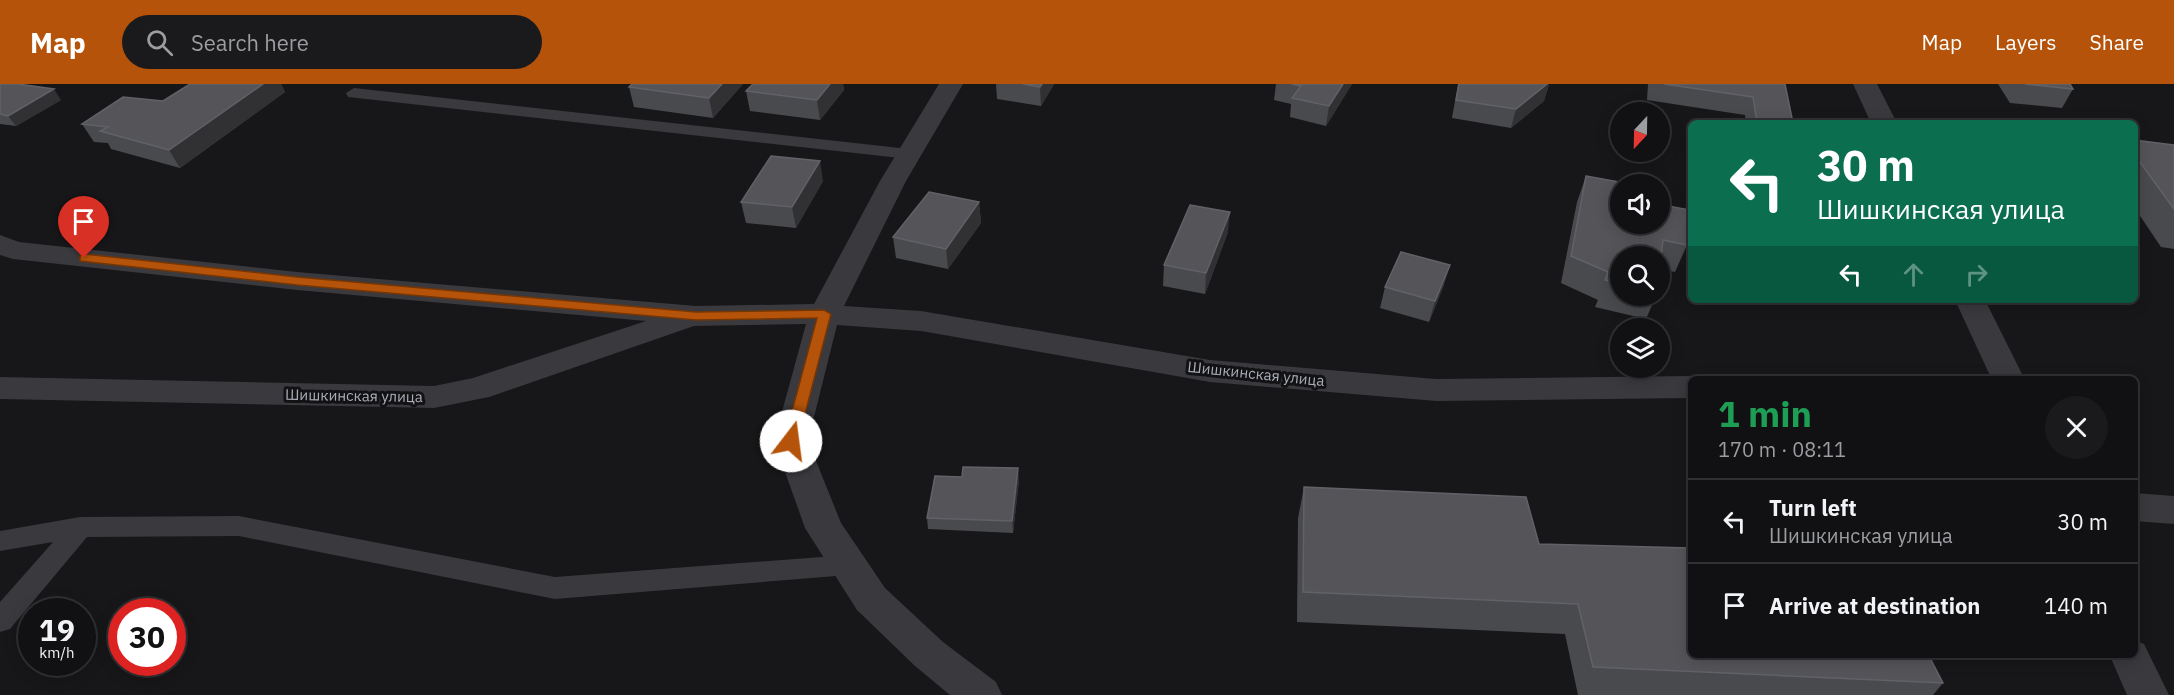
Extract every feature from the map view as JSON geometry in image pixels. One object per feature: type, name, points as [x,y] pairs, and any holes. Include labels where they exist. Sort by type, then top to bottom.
[{"type":"street","points":[[951,84],[909,154],[824,314],[791,441],[824,528],[871,599],[929,654],[981,695]]},
{"type":"street","points":[[1865,84],[1883,120]]},
{"type":"street","name":"Шишкинская улица","points":[[4,250],[297,281],[696,316],[824,314],[921,321],[1210,371],[1424,389],[1688,387]]},
{"type":"street","points":[[1971,303],[2007,376]]},
{"type":"street","name":"Шишкинская улица","points":[[0,388],[434,397],[477,389],[696,316]]},
{"type":"street","points":[[2138,507],[2174,510]]},
{"type":"street","points":[[2131,658],[2148,695]]},
{"type":"lane","points":[[354,93],[909,154]]},
{"type":"lane","points":[[0,541],[80,526],[239,526],[555,588],[848,565]]},
{"type":"lane","points":[[0,621],[80,526]]},
{"type":"building","points":[[0,84],[54,89],[8,116],[0,114]]},
{"type":"building","points":[[190,84],[263,84],[169,150],[100,131],[108,127],[82,124],[123,97],[163,101]]},
{"type":"building","points":[[632,84],[722,84],[709,98],[629,87]]},
{"type":"building","points":[[753,84],[830,84],[817,100],[746,91]]},
{"type":"building","points":[[1023,84],[1042,84],[1040,87]]},
{"type":"building","points":[[1292,84],[1343,84],[1329,106],[1292,98],[1301,86]]},
{"type":"building","points":[[1459,84],[1547,84],[1516,109],[1456,100]]},
{"type":"building","points":[[1664,84],[1785,84],[1792,120],[1757,120],[1753,97]]},
{"type":"building","points":[[2025,84],[2070,84],[2073,89]]},
{"type":"building","points":[[2138,140],[2174,145],[2174,209],[2138,160]]},
{"type":"building","points":[[771,156],[820,161],[792,207],[741,202]]},
{"type":"building","points":[[1586,176],[1610,180],[1610,234],[1670,234],[1670,206],[1688,210],[1687,245],[1663,240],[1662,246],[1610,246],[1610,281],[1605,280],[1608,272],[1571,256]]},
{"type":"building","points":[[929,192],[979,202],[946,249],[893,237]]},
{"type":"building","points":[[1190,205],[1230,212],[1206,273],[1164,265]]},
{"type":"building","points":[[1401,252],[1450,265],[1435,301],[1385,287]]},
{"type":"building","points":[[963,467],[1018,468],[1012,521],[927,518],[935,476],[962,477]]},
{"type":"building","points":[[1304,487],[1526,497],[1539,544],[1688,548],[1688,658],[1930,658],[1943,683],[1593,667],[1578,604],[1303,592]]},
{"type":"route","points":[[84,258],[297,281],[696,316],[824,314],[791,441]]}]
